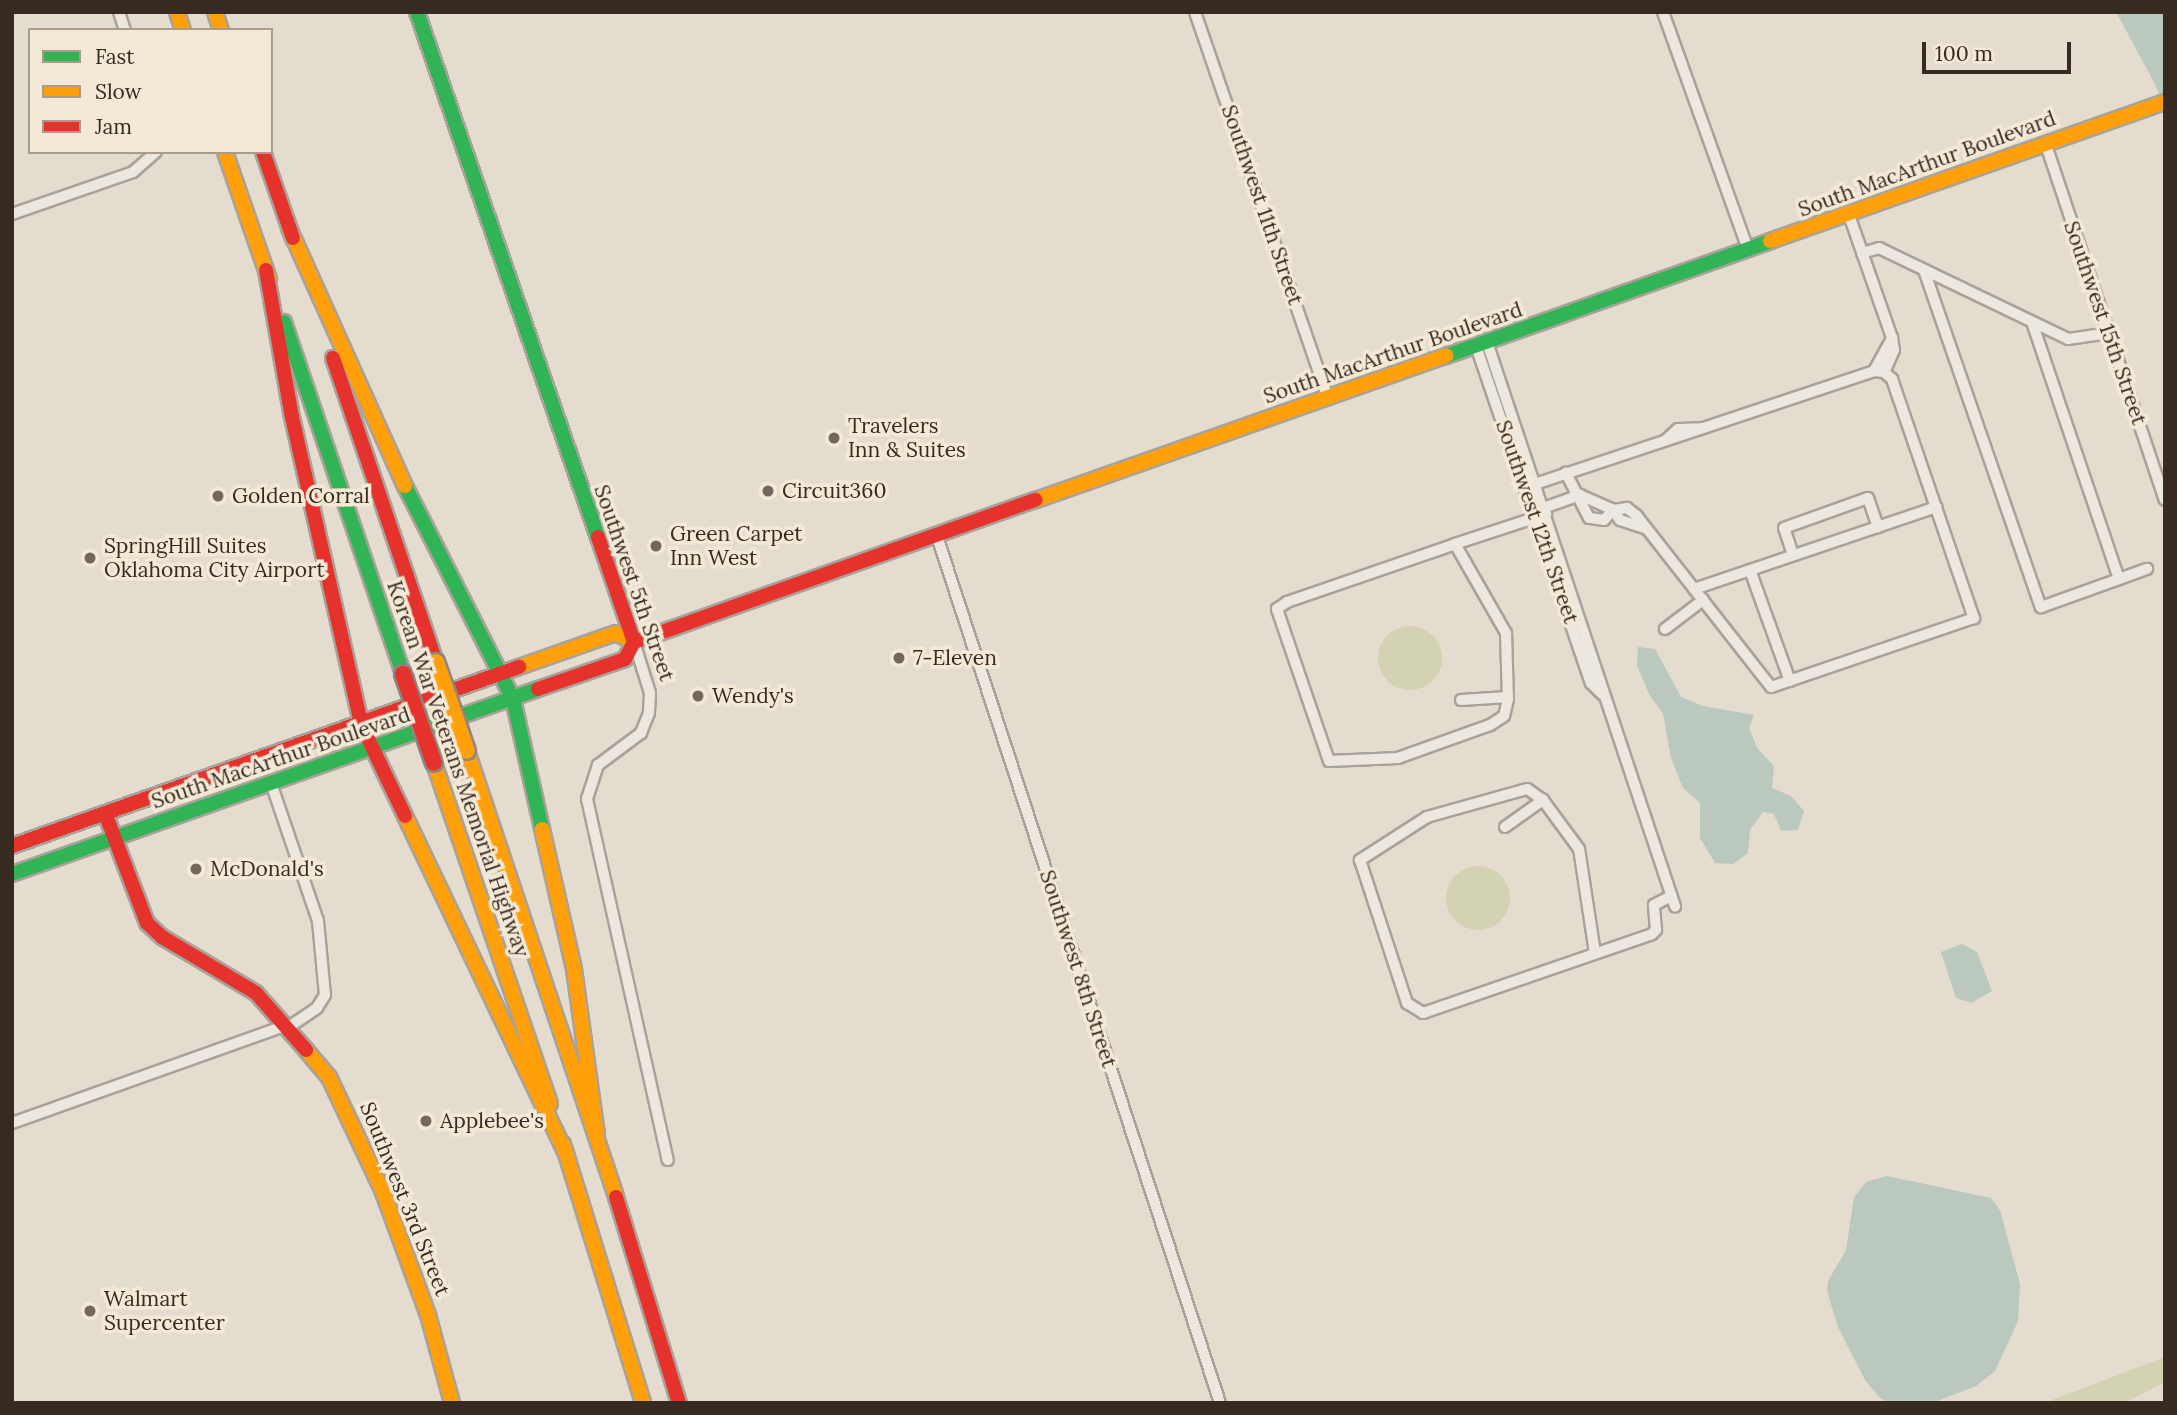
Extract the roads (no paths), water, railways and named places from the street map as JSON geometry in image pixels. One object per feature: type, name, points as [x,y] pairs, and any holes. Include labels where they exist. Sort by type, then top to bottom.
[{"type":"main road","name":"Southwest 5th Street","points":[[417,12],[634,642]]},
{"type":"main road","name":"South MacArthur Boulevard","points":[[12,874],[625,659],[634,642],[2165,102]]},
{"type":"main road","name":"Korean War Veterans Memorial Highway","points":[[226,154],[566,1154],[643,1403]]},
{"type":"main road","name":"Korean War Veterans Memorial Highway","points":[[264,154],[597,1134],[679,1403]]},
{"type":"main road","points":[[289,228],[368,412],[513,699],[574,969],[597,1134]]},
{"type":"main road","points":[[266,270],[292,417],[361,724],[566,1154]]},
{"type":"main road","name":"South MacArthur Boulevard","points":[[12,846],[616,633],[634,642]]},
{"type":"main road","name":"Southwest 3rd Street","points":[[105,813],[147,923],[162,937],[256,993],[288,1026],[329,1077],[366,1148],[428,1315],[452,1403]]},
{"type":"street","name":"Southwest 11th Street","points":[[1195,12],[1328,398]]},
{"type":"street","points":[[1663,12],[1748,250]]},
{"type":"street","name":"Southwest 15th Street","points":[[2046,145],[2165,500]]},
{"type":"street","points":[[12,214],[133,172],[154,154]]},
{"type":"street","points":[[1849,215],[1892,338],[1879,372]]},
{"type":"street","points":[[1862,253],[1880,248],[2076,341],[2109,333]]},
{"type":"street","points":[[1924,270],[2041,607],[2147,569]]},
{"type":"street","points":[[2032,322],[2119,579]]},
{"type":"street","name":"Southwest 12th Street","points":[[1481,344],[1535,484],[1539,513]]},
{"type":"street","name":"Southwest 12th Street","points":[[1481,344],[1539,513],[1591,682],[1603,695],[1673,901],[1654,905],[1656,930],[1652,934],[1595,953]]},
{"type":"street","points":[[1455,544],[1507,633],[1508,697],[1498,721],[1398,758],[1335,762],[1324,755],[1277,609],[1287,601],[1455,544],[1580,495],[1613,510],[1620,520],[1648,529],[1771,687],[1974,618],[1892,379],[1879,372],[1703,428],[1678,429],[1666,440],[1535,484]]},
{"type":"street","points":[[1566,473],[1575,497],[1589,518],[1604,520],[1613,510]]},
{"type":"street","points":[[1793,555],[1784,528],[1868,498],[1878,527]]},
{"type":"street","points":[[1694,589],[1936,507]]},
{"type":"street","name":"Southwest 8th Street","points":[[937,536],[1220,1403]]},
{"type":"street","points":[[1750,570],[1790,681]]},
{"type":"street","points":[[1665,629],[1703,600]]},
{"type":"street","name":"Southwest 5th Street","points":[[634,642],[650,693],[649,713],[641,733],[598,765],[587,799],[668,1160]]},
{"type":"street","points":[[1461,701],[1508,697]]},
{"type":"street","points":[[12,1123],[288,1026],[317,1008],[325,995],[318,921],[271,783]]},
{"type":"street","points":[[1519,788],[1543,800],[1579,849],[1595,953],[1423,1013],[1407,1003],[1360,860],[1427,817],[1519,788]]},
{"type":"street","points":[[1505,827],[1543,800]]},
{"type":"place","name":"Travelers Inn & Suites","points":[[834,438]]},
{"type":"place","name":"Circuit360","points":[[768,491]]},
{"type":"place","name":"Golden Corral","points":[[218,496]]},
{"type":"place","name":"Green Carpet Inn West","points":[[656,546]]},
{"type":"place","name":"SpringHill Suites Oklahoma City Airport","points":[[90,558]]},
{"type":"place","name":"7-Eleven","points":[[899,658]]},
{"type":"place","name":"Wendy's","points":[[698,696]]},
{"type":"place","name":"McDonald's","points":[[196,869]]},
{"type":"place","name":"Applebee's","points":[[426,1121]]},
{"type":"place","name":"Walmart Supercenter","points":[[90,1311]]}]
